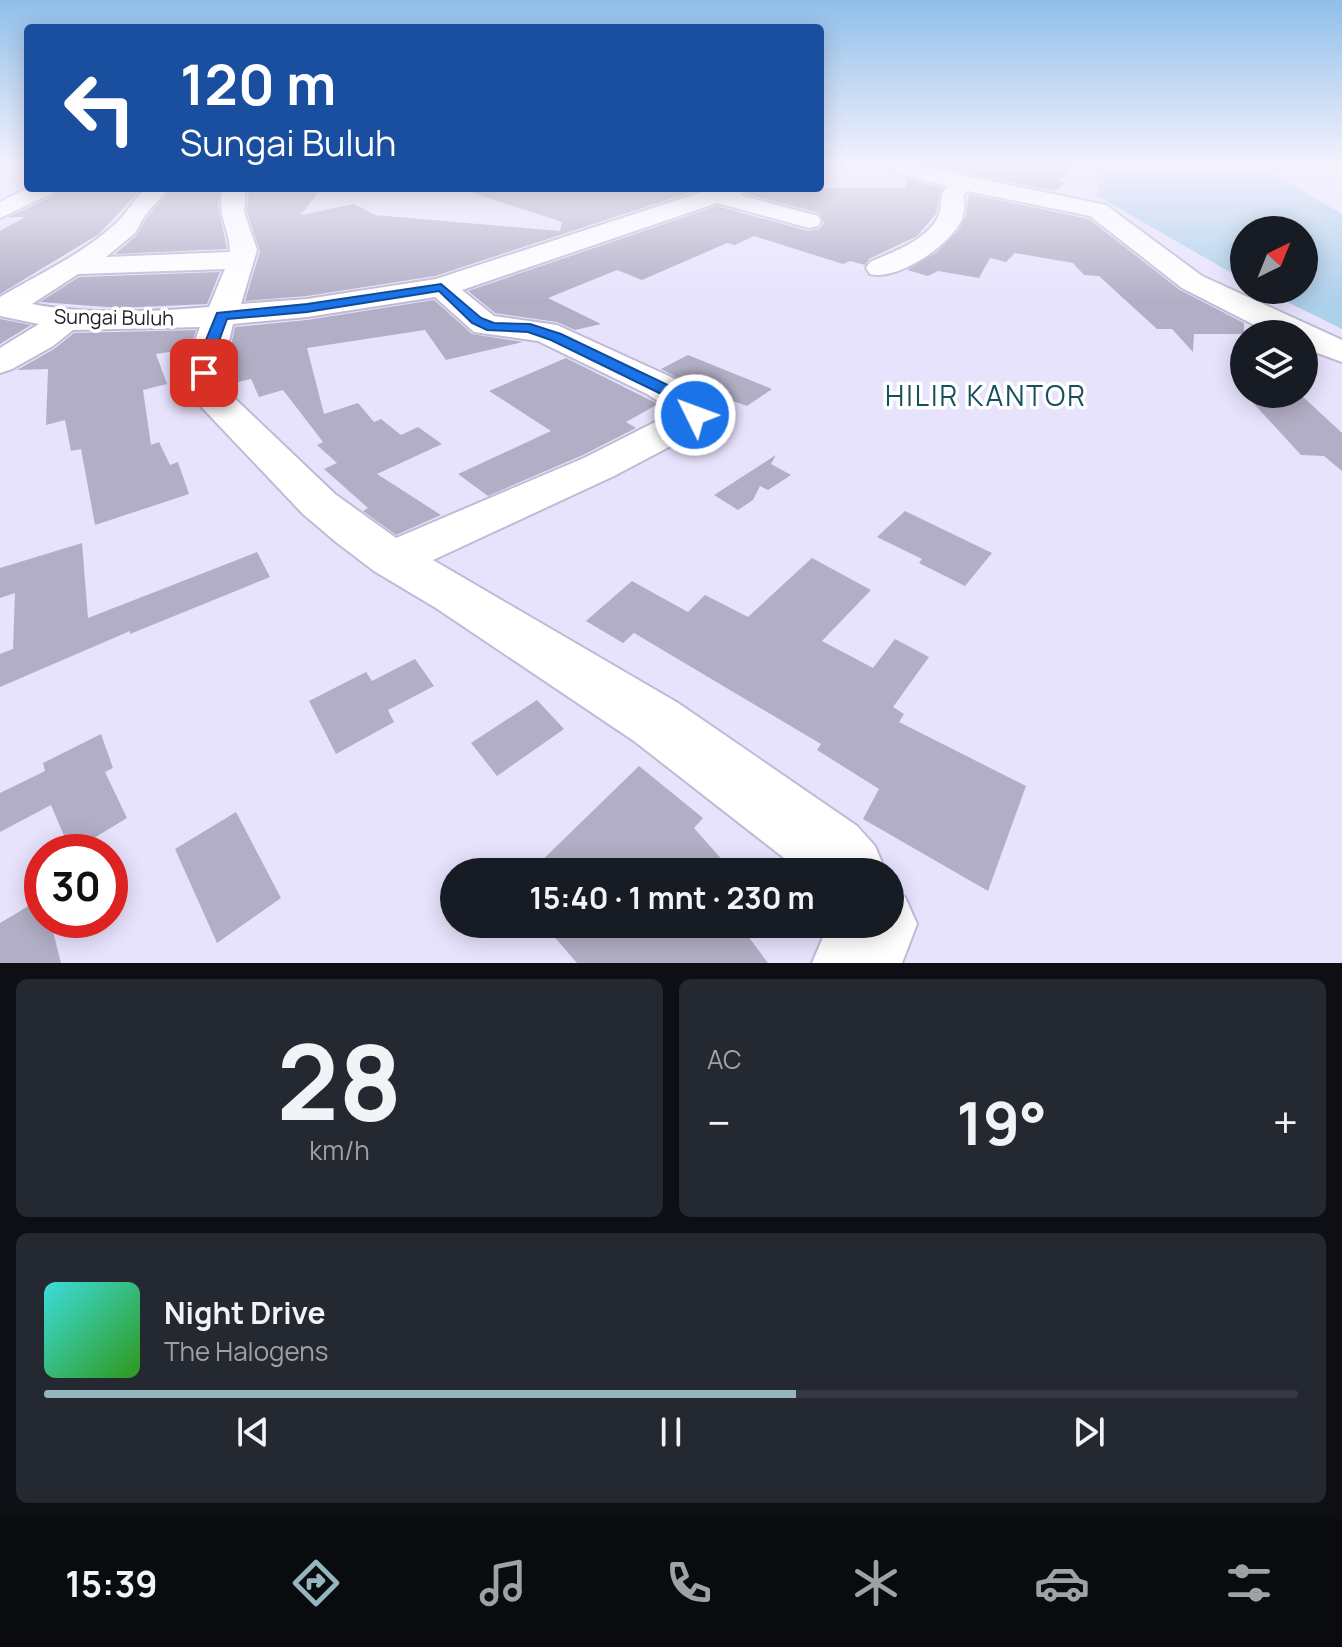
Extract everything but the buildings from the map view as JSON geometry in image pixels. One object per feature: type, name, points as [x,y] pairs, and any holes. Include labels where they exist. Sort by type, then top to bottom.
[{"type":"street","points":[[2,308],[74,266],[119,235],[136,212]]},
{"type":"street","points":[[232,212],[244,245],[243,260],[208,352],[204,373],[211,397],[319,504],[392,559],[455,595],[656,722],[838,858]]},
{"type":"street","name":"Sungai Buluh","points":[[2,308],[65,320],[165,320],[307,308],[441,287],[664,212]]},
{"type":"street","points":[[784,212],[809,221]]},
{"type":"street","points":[[880,268],[933,239],[953,212]]},
{"type":"street","points":[[1101,212],[1192,282],[1269,320]]},
{"type":"street","points":[[74,266],[243,260]]},
{"type":"street","points":[[392,559],[599,467],[695,415],[696,408],[660,386],[545,332],[485,325],[476,321],[441,287]]},
{"type":"street","points":[[0,362],[30,346],[65,320]]},
{"type":"street","points":[[1318,342],[1342,352]]},
{"type":"street","points":[[852,963],[873,938]]},
{"type":"water","points":[[1125,212],[1339,212],[1342,214],[1342,329],[1291,304],[1318,304],[1318,216],[1230,216],[1230,272]]},
{"type":"district","name":"HILIR KANTOR","points":[[986,395]]},
{"type":"route","points":[[204,373],[208,352],[222,316],[307,308],[441,287],[476,321],[501,329],[530,328],[545,332],[691,403],[696,408],[695,415]]}]
